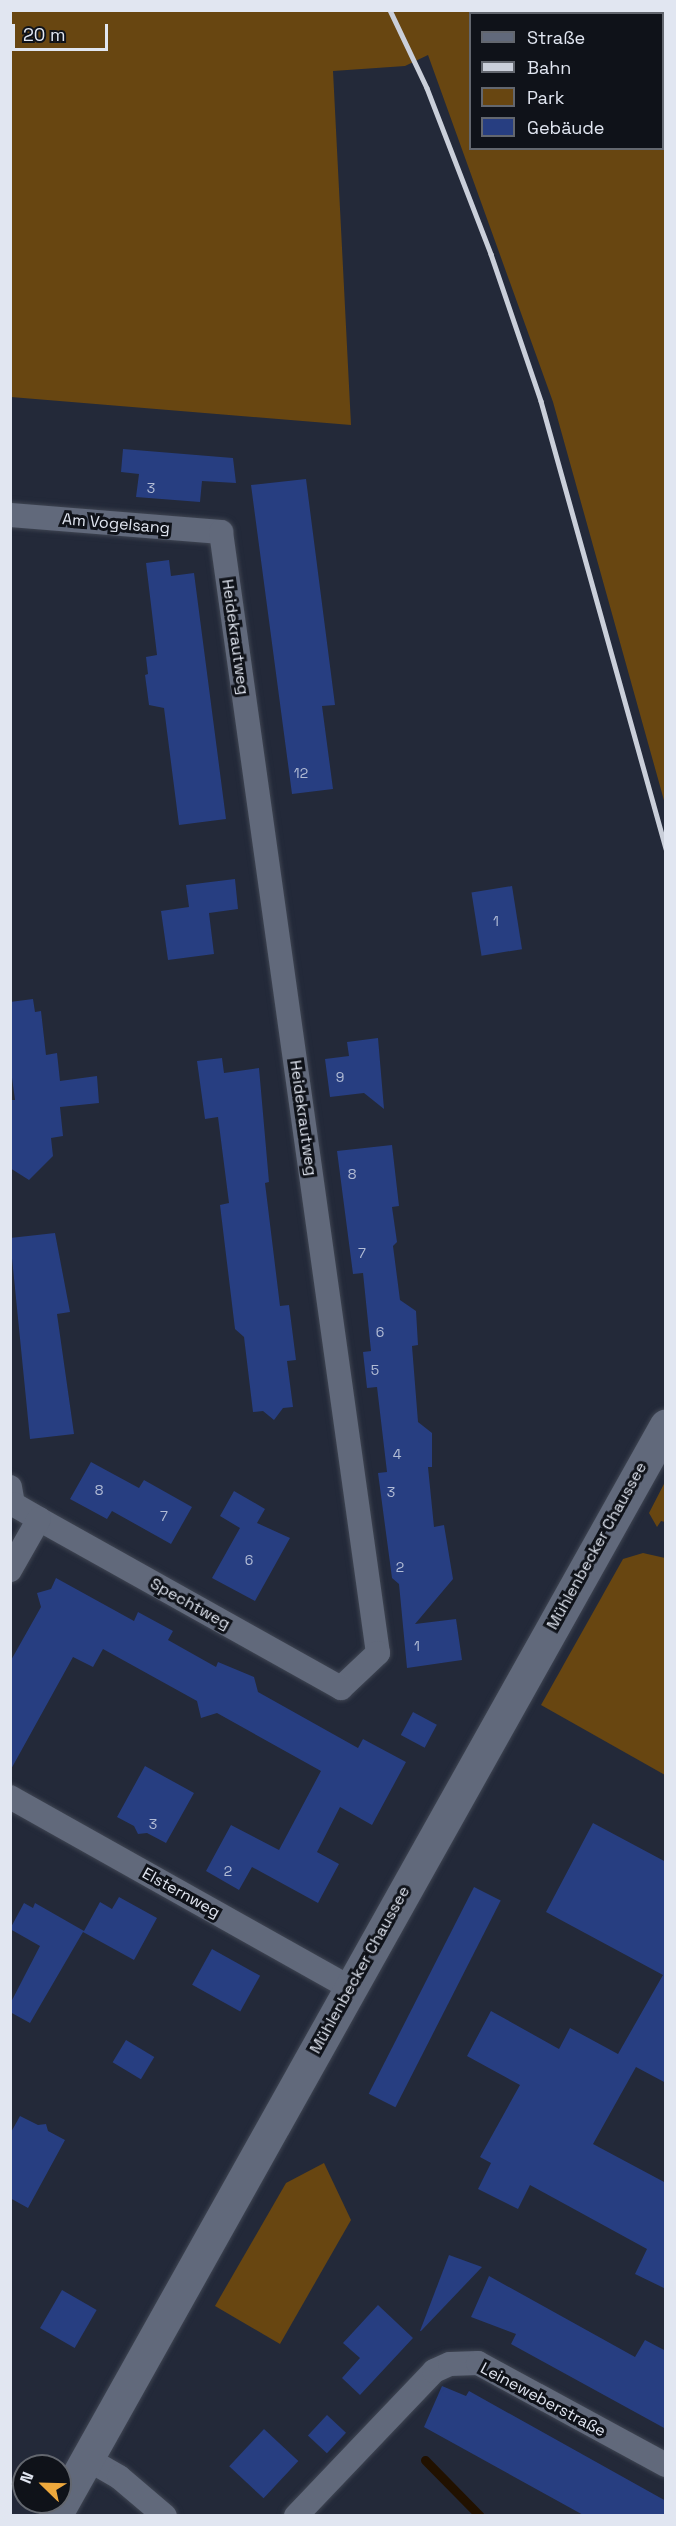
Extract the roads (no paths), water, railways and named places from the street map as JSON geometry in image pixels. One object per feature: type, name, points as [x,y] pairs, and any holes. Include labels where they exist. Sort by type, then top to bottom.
[{"type":"main road","name":"Mühlenbecker Chaussee","points":[[55,2516],[666,1425]]},
{"type":"street","name":"Am Vogelsang","points":[[10,515],[221,532]]},
{"type":"street","name":"Heidekrautweg","points":[[221,532],[378,1653],[341,1688]]},
{"type":"street","name":"Spechtweg","points":[[10,1487],[13,1504],[341,1688]]},
{"type":"street","points":[[10,1570],[39,1519]]},
{"type":"street","name":"Elsternweg","points":[[10,1797],[351,1988]]},
{"type":"street","name":"Leineweberstraße","points":[[296,2516],[434,2370],[450,2364],[478,2363],[666,2465]]},
{"type":"street","points":[[86,2458],[119,2477],[165,2516]]},
{"type":"waterway","points":[[425,2460],[480,2516]]},
{"type":"railway","points":[[390,10],[427,88],[491,254],[541,401],[666,849]]}]
